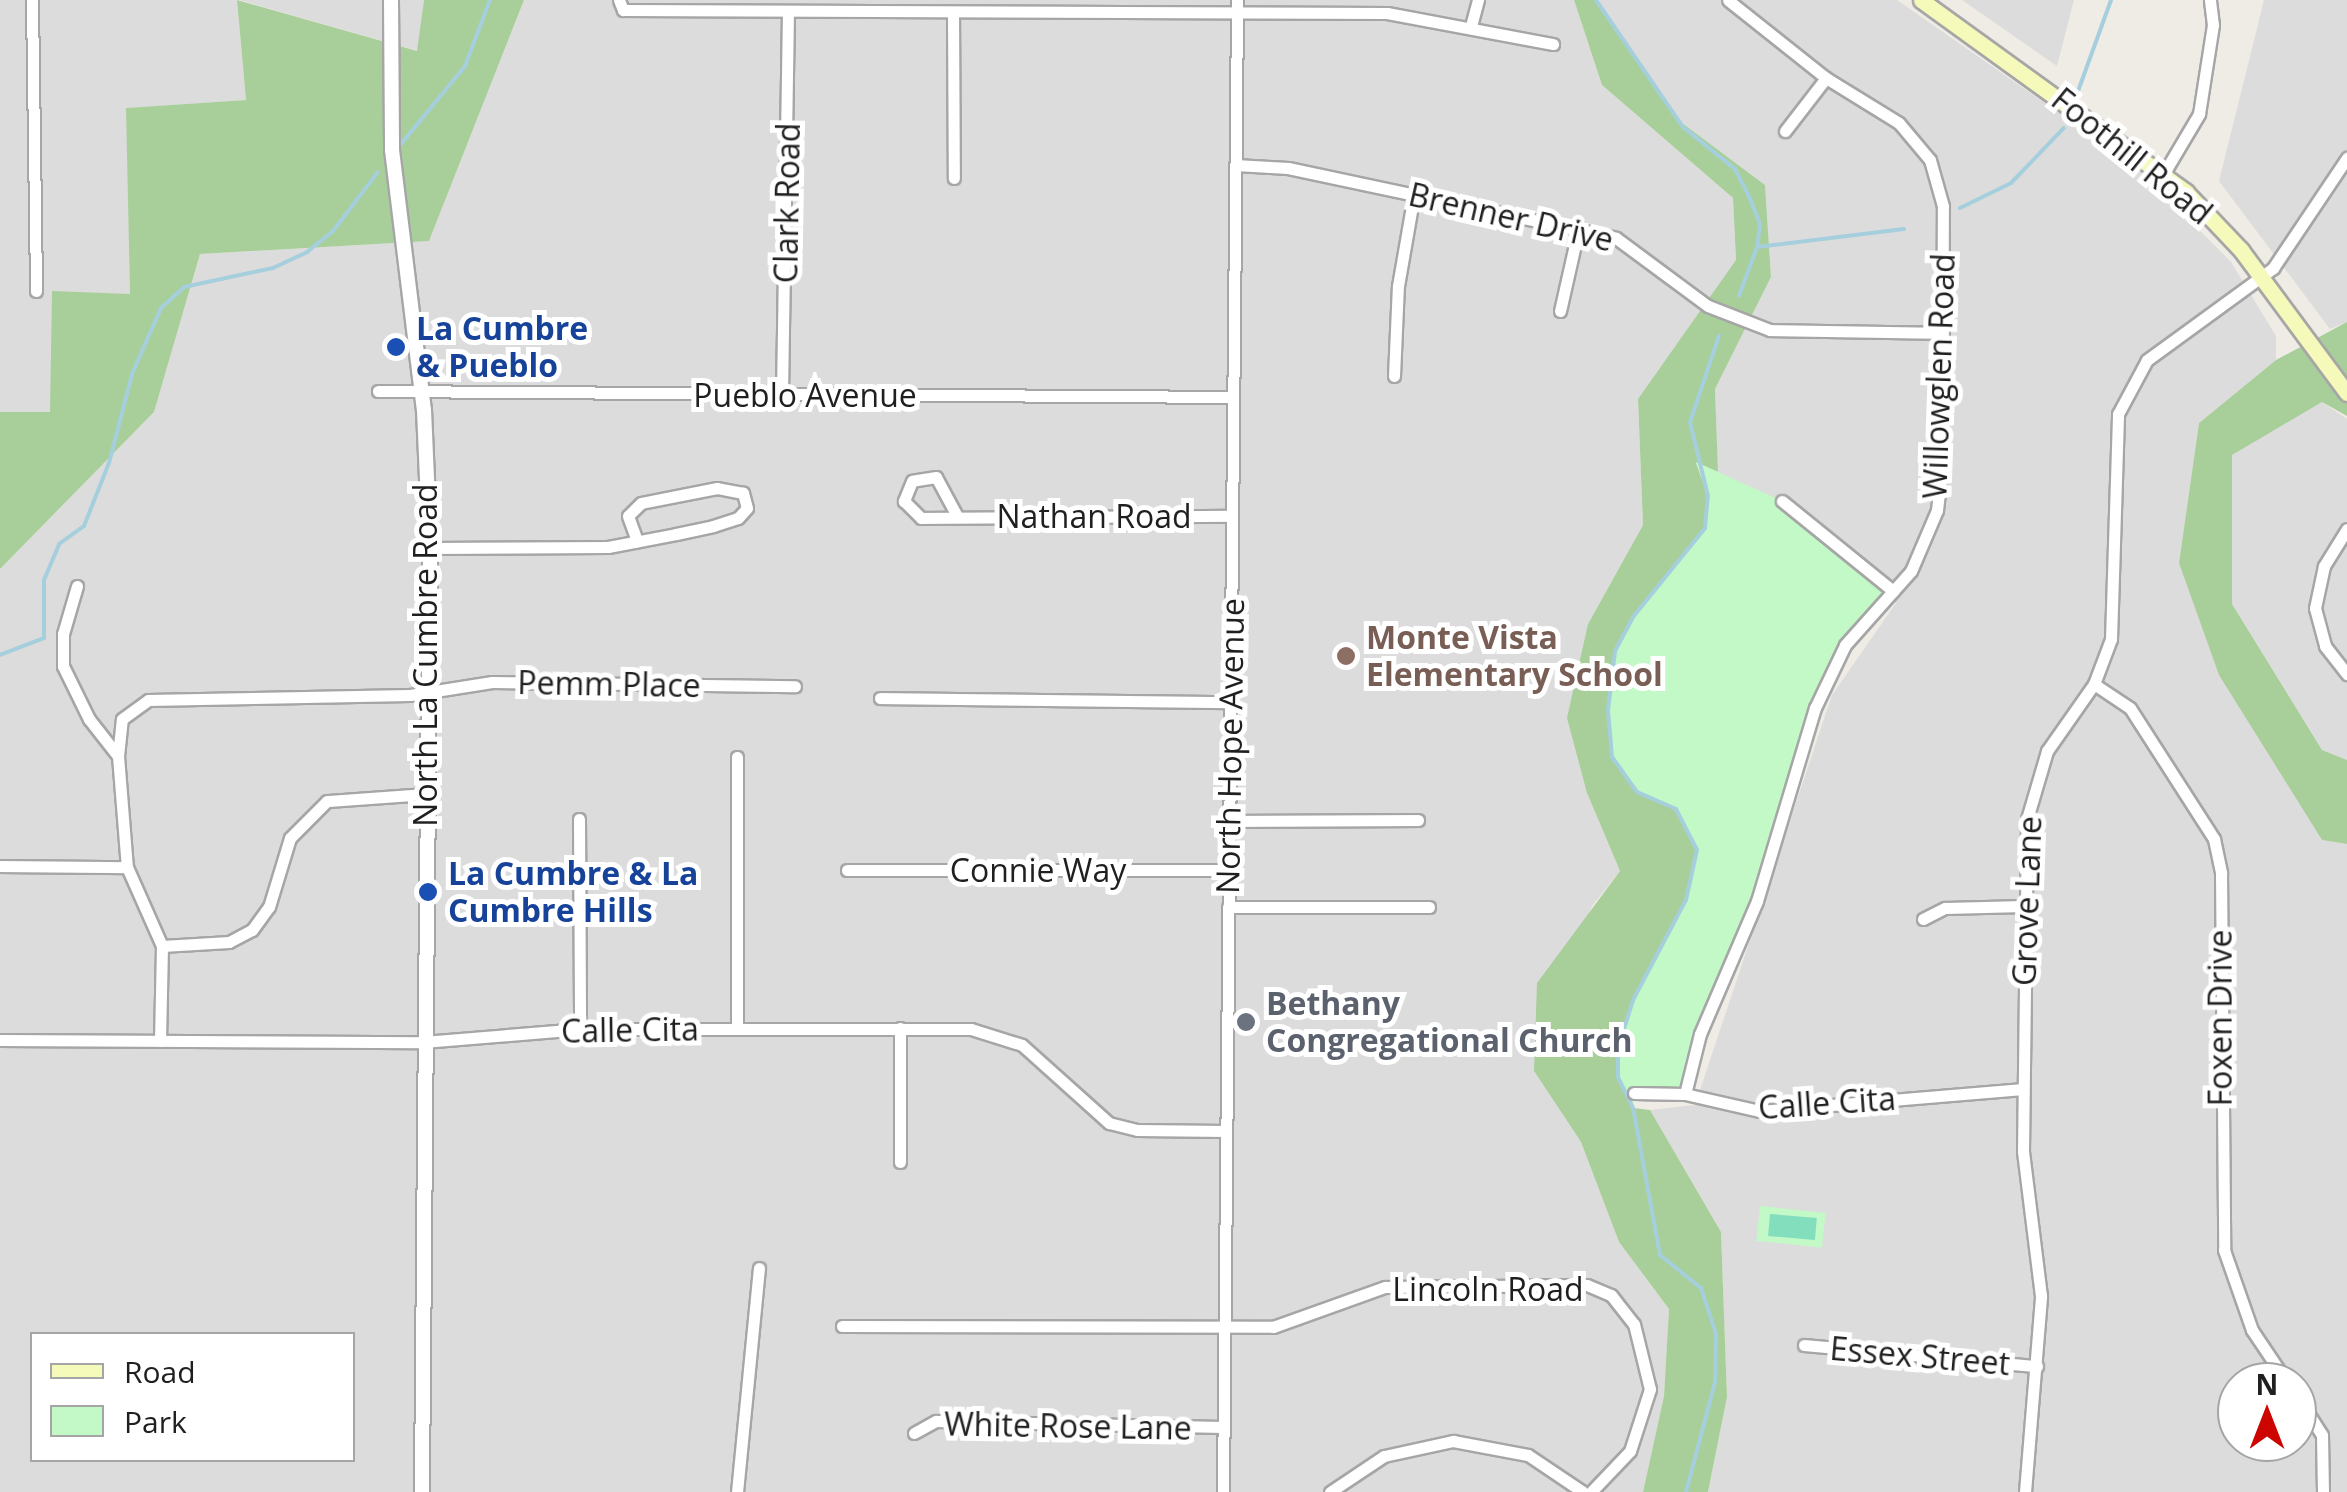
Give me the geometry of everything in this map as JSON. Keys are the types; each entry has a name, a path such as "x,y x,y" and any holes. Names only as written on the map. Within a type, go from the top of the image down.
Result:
{"main road":[{"name":"Foothill Road","path":"1920,0 2164,173 2262,276 2347,393"}],"street":[{"path":"32,0 36,291"},
{"name":"North La Cumbre Road","path":"391,0 392,150 422,391 430,548 424,794 422,1492"},
{"path":"1472,26 1478,0"},
{"name":"Willowglen Road","path":"1685,1094 1705,1019 1757,900 1814,708 1845,645 1911,571 1938,510 1943,206 1930,160 1899,123 1826,78 1728,0"},
{"path":"2164,173 2199,114 2213,26 2210,0"},
{"path":"621,5 788,13 1236,6 1387,13 1553,44"},
{"name":"North Hope Avenue","path":"1223,1492 1236,6"},
{"path":"953,12 954,178"},
{"name":"Clark Road","path":"782,393 788,13"},
{"path":"1784,130 1826,78"},
{"name":"Grove Lane","path":"2024,1492 2037,1366 2041,1269 2025,1174 2027,819 2039,770 2094,684 2111,639 2114,431 2127,389 2160,348 2262,276 2347,158"},
{"name":"Brenner Drive","path":"1235,164 1288,168 1579,227 1634,247 1708,306 1745,323 1788,332 1943,333"},
{"path":"1394,376 1398,286 1414,194"},
{"path":"1560,311 1579,227"},
{"name":"Pueblo Avenue","path":"378,391 1233,397"},
{"name":"Nathan Road","path":"957,516 936,478 912,481 904,501 922,518 1232,516"},
{"path":"430,548 582,549 638,541 738,518 747,508 742,493 717,488 641,503 628,516 638,541"},
{"path":"1782,501 1893,591"},
{"path":"2347,529 2324,566 2315,608 2325,646 2347,674"},
{"path":"77,586 64,634 63,666 89,720 118,756 127,867 162,946 160,1041"},
{"name":"Pemm Place","path":"118,756 122,720 148,700 425,694 492,682 795,686"},
{"name":"Foxen Drive","path":"2094,684 2130,708 2214,839 2220,873 2224,1250 2240,1305 2275,1362"},
{"path":"880,698 1228,702"},
{"path":"736,756 737,1028"},
{"path":"162,946 229,942 252,930 269,907 290,838 327,801 424,794"},
{"path":"579,819 580,1028"},
{"path":"1229,821 1418,820"},
{"path":"0,866 127,867"},
{"name":"Connie Way","path":"847,870 1228,870"},
{"path":"1924,919 1946,908 2024,906"},
{"path":"1228,907 1429,907"},
{"name":"Calle Cita","path":"0,1040 424,1042 580,1028 900,1028 1001,1035 1034,1054 1091,1113 1122,1128 1226,1131"},
{"path":"900,1028 900,1162"},
{"name":"Calle Cita","path":"1634,1093 1685,1094 1760,1111 2023,1089"},
{"path":"737,1492 759,1268"},
{"name":"Lincoln Road","path":"842,1326 1224,1328 1290,1323 1368,1291 1416,1282 1600,1289 1634,1324 1650,1389 1630,1450 1591,1492"},
{"name":"Essex Street","path":"1804,1345 2037,1366"},
{"name":"White Rose Lane","path":"914,1432 936,1421 1223,1427"},
{"path":"2317,1431 2324,1443 2323,1492"},
{"path":"1330,1492 1384,1456 1453,1441 1528,1455 1583,1492"}],"shaded area":[{"path":"0,0 237,0 246,100 127,108 130,295 50,412 0,412"},
{"path":"239,0 424,0 418,51"},
{"path":"524,0 1574,0 1602,85 1733,198 1736,261 1638,399 1643,525 1588,624 1587,793 1620,871 1592,906 1534,1071 1581,1142 1619,1242 1669,1309 1664,1396 1643,1492 0,1492 0,569 154,412 200,254 429,241"},
{"path":"1595,0 1897,0 2138,168 2231,262 2276,336 2276,360 2199,423 2179,563 2322,840 2347,844 2347,1492 1708,1492 1727,1397 1721,1232 1650,1110 1695,1105 1832,695 1896,603 1720,534 1715,389 1771,277 1765,185 1682,123"},
{"path":"1962,0 2074,0 2057,66"},
{"path":"2264,0 2347,0 2347,322 2330,329 2219,181"},
{"path":"2322,402 2347,419 2347,760 2322,750 2232,604 2232,454"}],"green space":[{"path":"237,0 417,51 424,0 524,0 429,241 200,254 154,412 0,569 0,412 50,412 52,291 130,294 126,108 246,100"},
{"path":"1574,0 1595,0 1682,123 1765,185 1771,277 1715,389 1718,472 1696,463 1708,496 1705,528 1633,617 1615,651 1637,792 1676,809 1697,850 1686,900 1633,1000 1618,1077 1633,1108 1650,1110 1721,1232 1727,1397 1708,1492 1643,1492 1664,1396 1669,1309 1619,1242 1581,1142 1534,1071 1537,983 1620,871 1587,793 1567,718 1588,624 1643,525 1638,399 1736,260 1733,198 1602,85"},
{"path":"2347,322 2347,416 2322,402 2232,455 2232,604 2322,750 2347,760 2347,844 2322,840 2219,675 2179,563 2199,423 2276,360"},
{"path":"1696,462 1782,501 1893,591 1830,673 1757,901 1711,1005 1685,1094 1634,1093 1633,1108 1618,1077 1618,1048 1633,1000 1686,900 1697,850 1676,809 1637,792 1612,757 1608,710 1615,651 1633,617 1705,528 1708,496"},
{"path":"1760,1206 1826,1213 1822,1248 1756,1241"},
{"path":"1770,1214 1817,1218 1815,1240 1768,1236"}],"waterway":[{"path":"401,144 465,66 490,0"},
{"path":"1596,0 1683,127 1735,169 1750,199 1760,224 1757,247 1739,296"},
{"path":"2077,94 2111,0"},
{"path":"1960,208 2011,183 2064,128"},
{"path":"0,655 44,638 44,580 59,544 84,526 109,463 132,374 161,308 184,287 273,268 307,252 333,231 378,172"},
{"path":"1757,247 1904,229"},
{"path":"1686,1492 1715,1382 1716,1334 1701,1288 1660,1255 1633,1108 1618,1077 1618,1048 1633,1000 1686,900 1697,850 1676,809 1637,792 1612,757 1608,710 1615,651 1633,617 1705,528 1708,496 1690,422 1719,336"}],"place":[{"name":"La Cumbre & Pueblo","path":"396,347"},
{"name":"Monte Vista Elementary School","path":"1346,656"},
{"name":"La Cumbre & La Cumbre Hills","path":"428,892"},
{"name":"Bethany Congregational Church","path":"1246,1022"}]}
